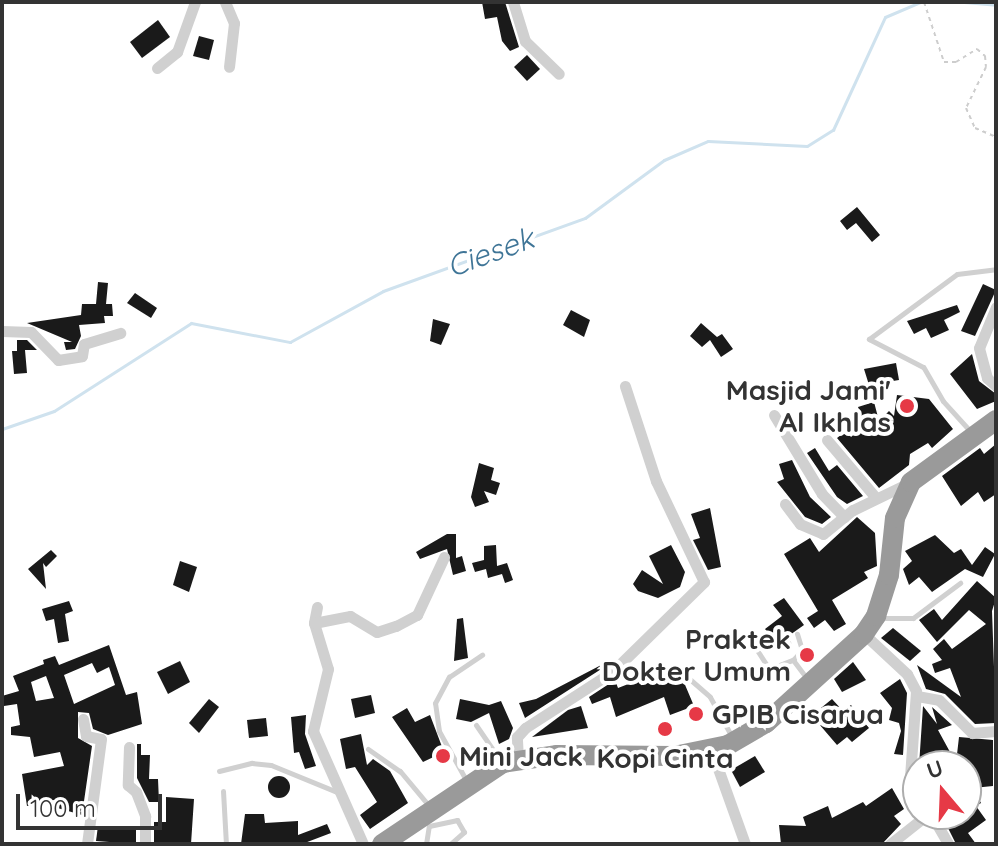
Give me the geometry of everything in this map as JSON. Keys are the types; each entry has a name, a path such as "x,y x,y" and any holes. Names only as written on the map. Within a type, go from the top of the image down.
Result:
{"highway":[{"path":"382,844 428,816 468,782 510,761 674,756 734,742 766,723 811,684 870,625 889,575 895,518 911,482 996,420"}],"street":[{"path":"157,68 177,52 195,2"},
{"path":"225,2 234,23 229,67"},
{"path":"513,2 525,41 559,74"},
{"path":"996,307 979,348 987,378 996,386"},
{"path":"2,331 35,333 58,360 82,356 84,344 120,333"},
{"path":"510,761 517,737 525,728 612,672 704,582 656,481 625,386"},
{"path":"774,415 822,494 844,517"},
{"path":"827,440 876,498"},
{"path":"785,504 816,535 825,534 844,517 911,482"},
{"path":"314,623 350,616 380,632 405,622 417,615 444,557"},
{"path":"317,607 314,623 328,669 313,731 363,844"},
{"path":"870,625 907,674 917,696 912,750"},
{"path":"917,696 939,700 972,733 996,731"},
{"path":"83,719 86,736 101,739 87,844"},
{"path":"129,747 128,785 136,792 145,816 145,844"},
{"path":"711,749 745,844"},
{"path":"890,844 908,830"}],"lane":[{"path":"974,435 949,410 921,365 888,353 869,339 957,274 996,269"},
{"path":"870,625 913,618 960,583"},
{"path":"753,644 769,669 793,660 802,650 797,634"},
{"path":"468,782 439,731 435,703 449,677 482,655"},
{"path":"793,660 811,684"},
{"path":"685,675 710,697 734,742"},
{"path":"476,725 510,761"},
{"path":"368,749 400,771 428,816 426,844"},
{"path":"219,771 252,763 271,765 338,792"},
{"path":"223,791 226,844"},
{"path":"428,816 457,820 464,832 450,844"}],"path":[{"path":"924,2 944,62 956,62 977,49 985,56 986,67 966,108 975,128 996,137"}],"building":[{"path":"482,2 505,2 519,47 510,51 502,41 497,17 485,19"},
{"path":"158,20 170,37 142,58 130,42"},
{"path":"199,36 214,40 209,60 193,56"},
{"path":"527,55 540,69 527,81 514,67"},
{"path":"857,207 880,235 872,242 856,223 847,230 840,221"},
{"path":"98,282 108,283 106,304 112,304 113,316 104,316 105,323 79,325 81,336 75,349 66,350 64,342 72,342 27,323 81,315 82,304 96,304"},
{"path":"983,284 996,290 975,336 961,331"},
{"path":"135,293 157,308 151,318 127,303"},
{"path":"957,305 960,312 944,320 949,330 931,338 926,328 914,334 907,321"},
{"path":"571,310 590,320 584,337 563,325"},
{"path":"433,319 450,324 441,345 430,341"},
{"path":"701,323 717,337 722,334 733,349 721,357 710,340 702,347 690,336"},
{"path":"17,340 27,340 37,350 25,350 27,373 14,374 12,351 17,351"},
{"path":"972,354 979,381 996,394 996,401 977,409 950,374"},
{"path":"896,363 899,380 869,385 864,369"},
{"path":"897,395 929,399 953,429 932,448 928,443 910,454 909,465 879,488 837,438 846,431 851,437 864,426 858,407 874,402 879,421 889,411 894,416"},
{"path":"996,444 996,494 984,502 978,492 961,506 942,476 980,448 984,454"},
{"path":"815,448 829,471 837,465 863,496 847,504 837,497 807,453"},
{"path":"792,460 810,497 831,517 822,524 805,517 777,482 784,479 779,464"},
{"path":"479,463 494,468 491,480 500,483 496,495 484,491 489,502 475,507 471,497"},
{"path":"710,508 721,567 708,570 693,540 700,538 691,514"},
{"path":"857,517 875,533 877,566 864,572 868,578 832,600 846,624 834,631 825,620 814,628 807,618 818,611 784,554 810,538 819,552"},
{"path":"447,534 456,534 456,558 462,556 466,571 453,575 447,549 420,559 416,552"},
{"path":"935,535 954,553 961,549 972,565 985,547 995,554 983,577 965,569 932,592 919,577 909,585 903,569 912,561 905,551"},
{"path":"496,545 497,566 507,563 513,580 505,583 502,574 488,578 486,569 475,572 472,563 484,560 484,546"},
{"path":"671,545 685,572 680,587 658,598 638,591 633,584 642,570 663,584 649,556"},
{"path":"51,550 57,556 46,567 43,563 46,589 28,569"},
{"path":"180,561 197,567 189,592 173,585"},
{"path":"977,581 996,598 992,611 996,723 975,724 945,694 926,689 917,665 961,697 950,668 935,673 932,664 942,660 933,649 944,639 952,649 986,624 969,610 937,642 919,620 934,609 942,620"},
{"path":"784,598 804,625 787,637 792,644 782,651 765,629 782,616 773,605"},
{"path":"69,601 73,611 65,614 69,641 58,643 54,619 46,621 42,609"},
{"path":"463,618 468,658 454,661 457,619"},
{"path":"893,628 921,651 910,661 881,638"},
{"path":"109,645 126,695 137,692 142,724 108,735 93,729 89,713 78,712 78,738 92,746 82,815 54,807 54,800 27,806 22,774 64,766 60,752 34,757 30,737 11,735 11,727 20,725 17,704 4,706 2,696 19,691 13,676 44,664 43,660 55,656 59,665","holes":["92,663 97,673 109,667 115,685 74,704 64,675","46,676 54,698 36,701 31,682"]},
{"path":"180,661 190,682 168,694 157,672"},
{"path":"853,662 866,680 842,692 834,679"},
{"path":"605,663 606,666 525,718 519,703 536,699"},
{"path":"680,673 694,706 670,715 664,697 616,717 610,697 592,704 589,697 615,680 618,688 649,676 651,683"},
{"path":"900,679 907,693 902,755 894,754 901,731 899,723 889,720 892,708 880,693"},
{"path":"371,695 375,713 355,718 351,699"},
{"path":"209,699 219,707 199,733 189,723"},
{"path":"460,699 489,705 501,701 513,728 509,739 499,744 489,713 471,722 456,719"},
{"path":"832,699 843,711 851,705 869,728 852,742 847,737 837,745 819,724 828,716 821,708"},
{"path":"581,706 588,728 532,737 568,710"},
{"path":"923,706 937,724 932,707 952,725 938,730 949,750 920,750"},
{"path":"407,708 415,722 430,715 444,752 423,762 392,717"},
{"path":"306,715 305,734 316,766 305,769 299,752 294,753 291,717"},
{"path":"266,718 268,736 249,738 247,720"},
{"path":"361,734 367,765 373,759 390,771 408,803 370,829 360,815 377,802 355,767 346,769 340,739"},
{"path":"959,737 993,740 993,786 982,787 982,750 958,750"},
{"path":"137,744 141,744 141,755 150,755 149,779 158,779 159,802 149,802 137,778"},
{"path":"755,756 765,772 740,787 731,770"},
{"path":"279,776 287,779 290,787 287,795 279,798 271,795 268,787 271,779"},
{"path":"892,788 902,806 902,810 894,816 901,824 882,844 781,844 779,825 806,826 803,817 828,806 832,818 863,802 866,806"},
{"path":"166,797 194,799 191,844 154,844 154,822 166,822"},
{"path":"245,814 264,814 265,823 298,821 298,835 327,824 331,833 302,844 241,844"},
{"path":"98,826 136,827 136,844 96,841"},
{"path":"949,830 972,830 968,833 976,844 956,844"}],"waterway":[{"name":"Ciesek","path":"2,429 54,411 191,323 290,342 383,291 585,218 664,160 708,141 807,146 833,130 885,17 920,2"},
{"name":"Ciesek","path":"964,2 996,5"}],"place":[{"name":"Masjid Jami' Al Ikhlas","path":"907,406"},
{"name":"Praktek Dokter Umum","path":"807,655"},
{"name":"GPIB Cisarua","path":"696,714"},
{"name":"Kopi Cinta","path":"665,729"},
{"name":"Mini Jack","path":"443,756"}]}
